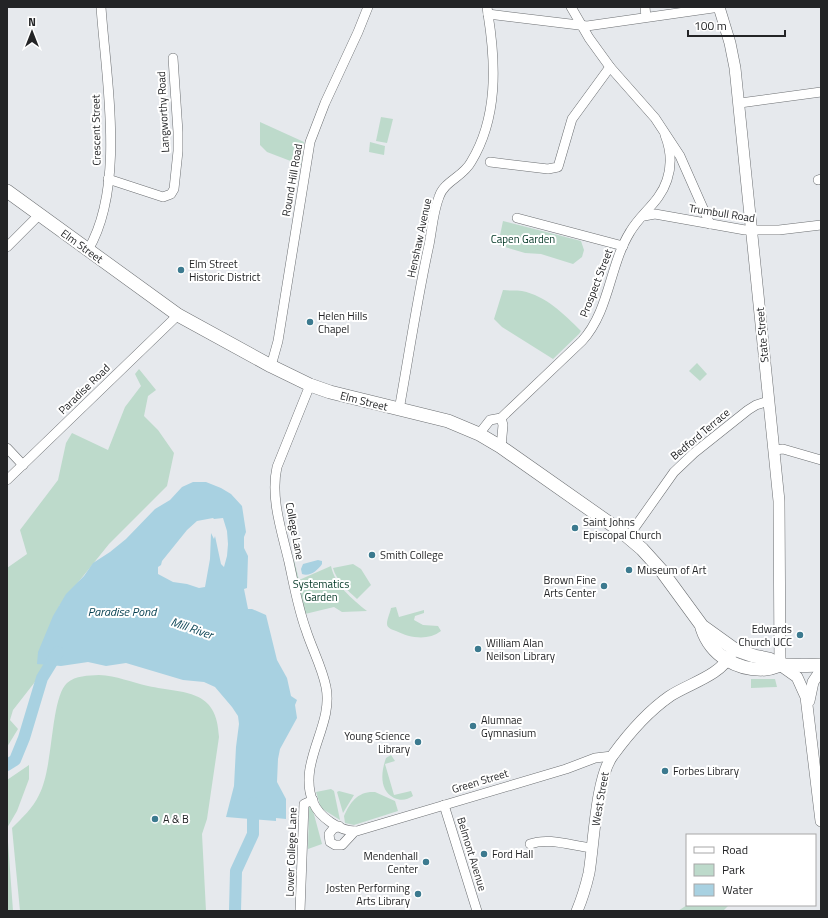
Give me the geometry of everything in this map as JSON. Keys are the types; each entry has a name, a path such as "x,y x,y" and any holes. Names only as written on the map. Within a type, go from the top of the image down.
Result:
{"highway":[{"name":"Elm Street","path":"7,191 178,315 201,329 271,366 310,385 399,410 448,421 479,434 501,447 628,537 654,562 702,626 705,637 713,648 731,655"},
{"path":"731,655 738,666 755,669 768,670 780,665 821,665"}],"main road":[{"name":"State Street","path":"719,7 733,56 740,103 751,230 775,450 780,520 780,665"},
{"name":"West Street","path":"577,911 589,874 604,775 612,756 636,725 648,714 670,696 721,668 731,655"},
{"path":"780,665 794,674 800,681 806,697 821,820"},
{"path":"808,710 813,682 821,670"}],"street":[{"name":"Crescent Street","path":"88,250 94,240 104,214 110,151 110,123 101,7"},
{"name":"Round Hill Road","path":"271,366 278,341 310,142 325,103 360,28 368,7"},
{"name":"Prospect Street","path":"571,7 581,25 610,67 655,118 680,156 710,224"},
{"path":"645,7 646,17"},
{"path":"487,11 581,25 604,24 719,7"},
{"name":"Henshaw Avenue","path":"399,410 423,271 439,197 448,184 464,173 478,150 486,130 494,71 487,11"},
{"name":"Langworthy Road","path":"108,179 163,197 171,194 174,189 178,151 173,58"},
{"path":"490,162 548,169 558,167 572,119 610,67"},
{"path":"740,103 821,92"},
{"name":"Prospect Street","path":"479,434 490,420 501,418 588,332 603,306 623,246 636,222 644,216 660,197 669,175 670,152 665,135"},
{"path":"7,247 40,214"},
{"name":"Trumbull Road","path":"644,216 655,214 751,230 779,230 821,225"},
{"path":"517,218 623,246"},
{"name":"Paradise Road","path":"7,480 178,315"},
{"name":"College Lane","path":"310,385 277,467 274,481 278,512 299,607 327,693 326,712 310,769 309,782 313,800"},
{"name":"Bedford Terrace","path":"628,537 668,480 683,463 748,410 756,405 769,401"},
{"path":"501,418 503,425 501,447"},
{"path":"7,448 23,465"},
{"path":"775,450 783,449 821,460"},
{"name":"Green Street","path":"339,826 333,829 330,834 330,842 335,845 344,844 355,831 566,769 595,758 612,756"},
{"path":"313,800 320,813 339,826 349,831 355,831"},
{"name":"Lower College Lane","path":"300,911 304,804 313,800"},
{"name":"Belmont Avenue","path":"444,805 477,911"},
{"path":"530,844 537,841 592,848"}],"green space":[{"path":"381,117 393,119 387,143 376,141"},
{"path":"260,122 304,142 301,165 267,152 260,145"},
{"path":"370,142 385,146 384,155 369,152"},
{"name":"Capen Garden","path":"503,221 581,241 584,250 582,257 573,264 541,254 525,253 498,245"},
{"path":"503,290 531,293 547,301 581,331 553,359 502,327 494,319"},
{"path":"697,363 707,374 700,381 689,371"},
{"path":"139,369 156,390 148,396 144,416 158,430 174,453 167,486 109,544 59,606 74,632 13,710 10,720 18,729 7,747 7,568 27,554 20,530 58,480 66,443 72,433 108,450 125,407 141,386 135,374"},
{"name":"Systematics Garden","path":"294,560 299,580 331,566 340,585 367,611 342,612 334,607 305,614 292,561"},
{"path":"353,564 361,569 371,585 357,599 346,589 333,568"},
{"path":"396,607 399,617 424,610 424,613 415,616 414,620 423,625 438,626 441,631 430,636 413,637 390,629 387,625 388,618 391,608"},
{"path":"99,675 124,679 148,686 197,696 205,701 212,709 217,721 219,737 207,819 202,834 206,911 20,911 12,828 34,804 44,783 55,718 62,691 71,680 82,676"},
{"path":"751,679 775,679 777,687 751,688"},
{"path":"391,755 395,761 385,764 394,795 411,791 413,796 404,800 394,798 389,795 382,780 384,763 386,758"},
{"path":"29,765 29,779 17,811 7,828 7,780"},
{"path":"331,789 334,791 340,820 321,808 316,792"},
{"path":"339,791 354,795 343,813 337,792"},
{"path":"375,792 395,801 398,811 354,825 345,823 344,816 355,798 364,793"},
{"path":"309,806 312,807 322,844 308,849"},
{"path":"7,828 13,911 7,911"},
{"path":"686,906 728,906 723,911 678,911"}],"water":[{"name":"Paradise Pond","path":"193,482 206,482 231,494 242,506 246,532 244,537 244,548 248,556 247,588 244,589 248,609 252,609 266,615 277,660 287,678 291,696 297,700 295,705 297,718 280,749 278,759 277,782 286,799 286,819 276,818 276,821 226,817 234,786 239,724 238,716 215,687 204,682 183,680 126,663 106,666 88,662 61,666 37,664 38,652 53,616 66,594 84,576 93,563 126,539 155,509 170,500 182,487","holes":["223,518 227,531 227,556 224,567 221,564 215,536 214,539 211,533 210,559 205,587 199,588 173,582 158,574 158,567 187,530 197,521"]},
{"path":"318,560 322,561 322,564 316,571 308,575 302,574 301,569 303,564"}],"waterway":[{"name":"Mill River","path":"7,765 15,760 24,738 42,678 58,652"},
{"name":"Mill River","path":"235,911 236,871 253,834 253,803"}],"place":[{"name":"Elm Street Historic District","path":"181,270"},
{"name":"Helen Hills Chapel","path":"310,322"},
{"name":"Saint Johns Episcopal Church","path":"575,528"},
{"name":"Smith College","path":"372,555"},
{"name":"Museum of Art","path":"629,570"},
{"name":"Brown Fine Arts Center","path":"604,586"},
{"name":"Edwards Church UCC","path":"800,635"},
{"name":"William Alan Neilson Library","path":"478,649"},
{"name":"Alumnae Gymnasium","path":"473,726"},
{"name":"Young Science Library","path":"418,742"},
{"name":"Forbes Library","path":"665,771"},
{"name":"A & B","path":"155,819"},
{"name":"Ford Hall","path":"484,854"},
{"name":"Mendenhall Center","path":"426,862"},
{"name":"Josten Performing Arts Library","path":"418,894"}]}
